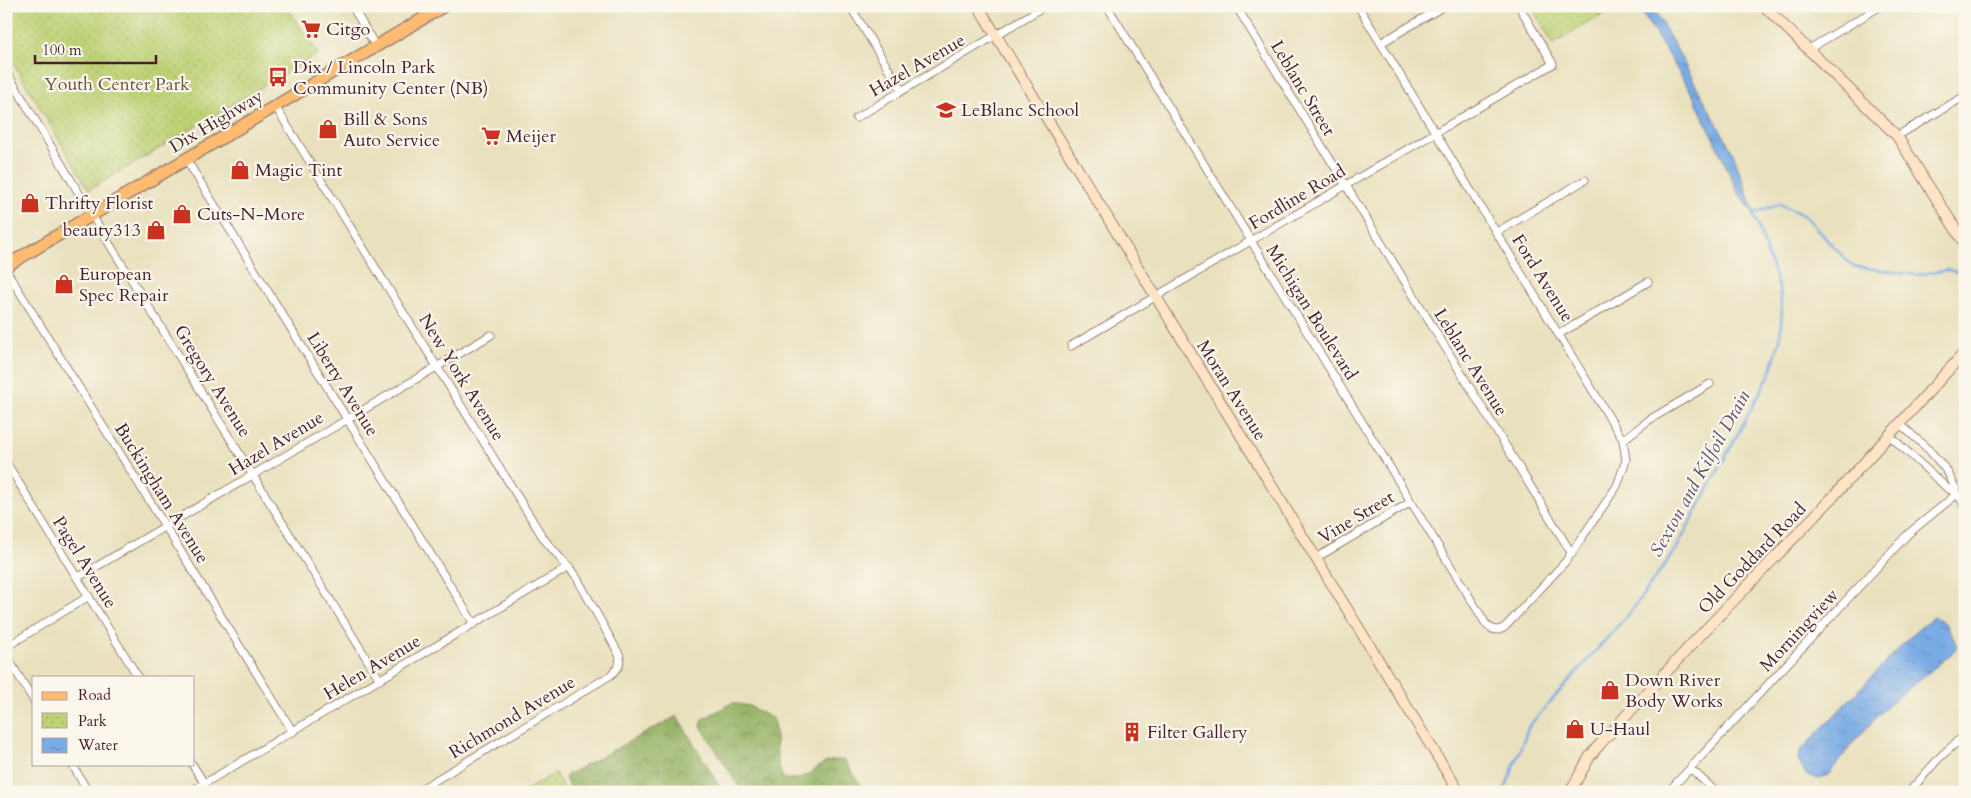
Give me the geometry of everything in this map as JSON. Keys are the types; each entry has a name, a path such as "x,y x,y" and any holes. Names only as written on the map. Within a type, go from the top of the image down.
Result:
{"main road":[{"name":"Dix Highway","path":"6,266 444,6"},
{"name":"Moran Avenue","path":"978,6 1459,792"},
{"path":"1764,6 1897,136 1963,239"},
{"name":"Old Goddard Road","path":"1570,792 1590,756 1601,743 1691,645 1823,508 1965,352"}],"street":[{"path":"352,6 376,47"},
{"path":"850,6 902,91"},
{"name":"Hazel Avenue","path":"856,118 1045,6"},
{"name":"Michigan Boulevard","path":"1107,6 1486,624 1495,630 1506,626 1572,554"},
{"name":"Leblanc Street","path":"1236,6 1345,186"},
{"name":"Ford Avenue","path":"1358,6 1623,440"},
{"path":"1381,43 1444,6"},
{"name":"Fordline Road","path":"1071,346 1553,64 1519,6"},
{"path":"1809,49 1881,6"},
{"name":"Gregory Avenue","path":"6,72 92,215 380,680"},
{"path":"1897,136 1965,96"},
{"name":"New York Avenue","path":"275,106 544,539 569,567 617,647 620,663"},
{"name":"Liberty Avenue","path":"186,159 474,624"},
{"path":"1497,232 1585,180"},
{"name":"Leblanc Avenue","path":"1345,186 1572,554"},
{"name":"Buckingham Avenue","path":"6,270 293,732"},
{"path":"1559,334 1648,282"},
{"name":"Hazel Avenue","path":"77,578 490,335"},
{"path":"1572,554 1621,479 1626,460 1623,440 1649,420 1710,384"},
{"path":"1899,423 1929,450 1947,471 1956,494 1965,508"},
{"path":"1890,434 1947,488 1956,494"},
{"path":"1920,462 1929,450"},
{"name":"Pagel Avenue","path":"6,462 137,676"},
{"name":"Morningview","path":"1668,792 1908,534 1956,494"},
{"name":"Vine Street","path":"1316,558 1411,502"},
{"name":"Helen Avenue","path":"190,792 569,567"},
{"path":"6,647 89,596"},
{"path":"6,655 32,698"},
{"name":"Richmond Avenue","path":"416,792 610,675 616,671 620,663"},
{"path":"1909,792 1926,771 1965,735"},
{"path":"1957,741 1965,750"},
{"path":"73,766 88,792"},
{"path":"193,766 204,783"},
{"path":"1691,769 1716,792"}],"green space":[{"name":"Youth Center Park","path":"6,6 287,6 318,54 89,190 6,51"},
{"path":"1531,6 1617,6 1553,44"},
{"path":"732,703 749,706 773,719 778,765 784,779 801,778 827,762 845,761 865,792 742,792 701,726 703,719"},
{"path":"677,716 723,792 572,792 565,779 567,775"},
{"path":"555,773 566,792 523,792"}],"water":[{"path":"1638,6 1653,6 1733,153 1754,213 1739,194 1694,97"},
{"path":"1933,617 1945,623 1958,646 1949,656 1889,704 1853,743 1828,775 1819,779 1806,775 1798,760 1800,751 1914,633"}],"waterway":[{"path":"1754,213 1780,204 1805,216 1852,266 1916,275 1948,270 1960,272"},
{"name":"Sexton and Kilfoil Drain","path":"1504,792 1529,726 1632,610 1676,549 1769,376 1780,340 1782,310 1779,288 1753,212"}],"place":[{"name":"Citgo","path":"311,29"},
{"name":"Dix / Lincoln Park Community Center (NB)","path":"278,77"},
{"name":"LeBlanc School","path":"946,110"},
{"name":"Bill & Sons Auto Service","path":"328,129"},
{"name":"Meijer","path":"491,136"},
{"name":"Magic Tint","path":"240,170"},
{"name":"Thrifty Florist","path":"30,203"},
{"name":"Cuts-N-More","path":"182,214"},
{"name":"beauty313","path":"156,230"},
{"name":"European Spec Repair","path":"64,284"},
{"name":"Down River Body Works","path":"1610,690"},
{"name":"U-Haul","path":"1575,729"},
{"name":"Filter Gallery","path":"1132,732"}]}
